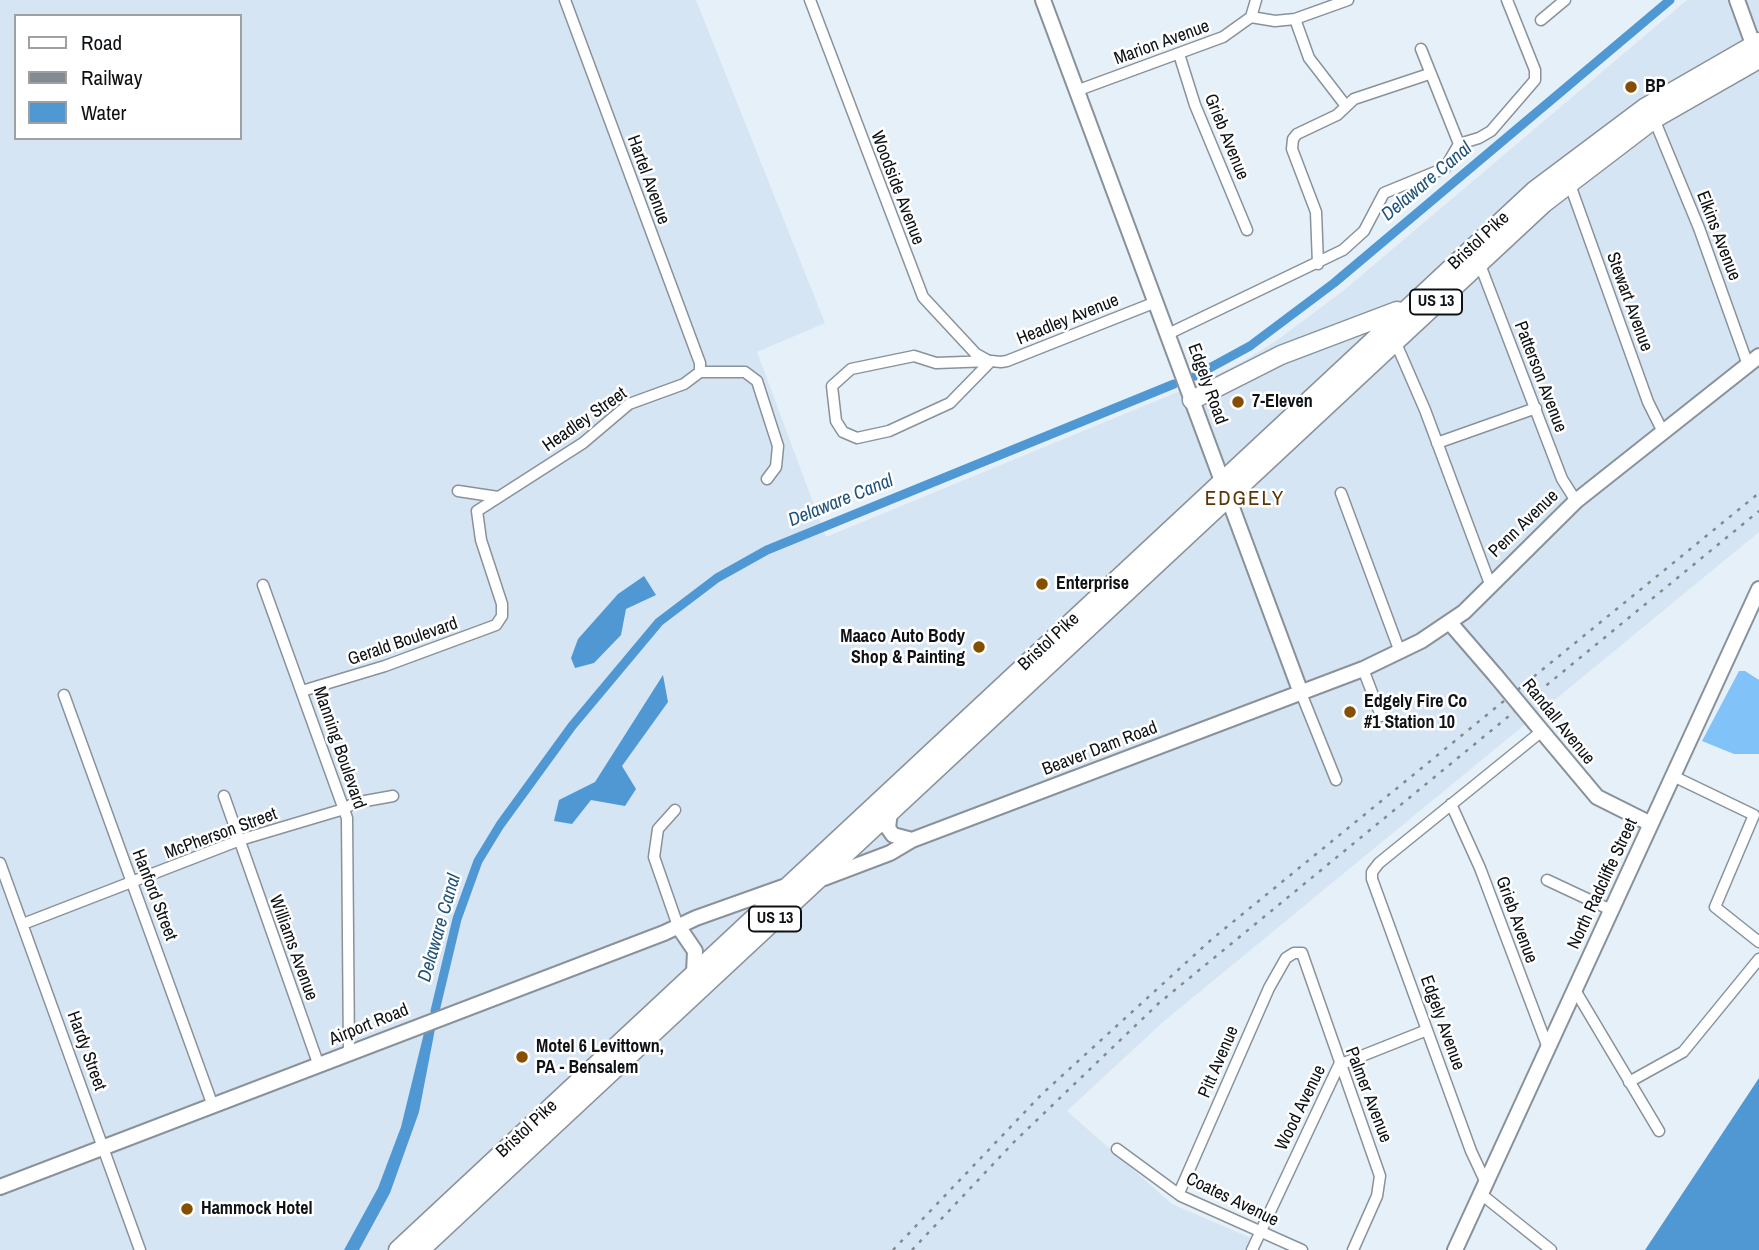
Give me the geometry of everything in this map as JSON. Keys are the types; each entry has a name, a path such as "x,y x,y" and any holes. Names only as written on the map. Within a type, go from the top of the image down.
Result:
{"highway":[{"name":"Bristol Pike","path":"398,1250 791,883 1224,489 1395,341 1569,182 1654,119 1758,51"},
{"name":"Bristol Pike","path":"420,1250 890,812 1412,304 1534,191 1585,150 1665,94 1758,51"},
{"path":"1192,400 1282,355 1412,304"}],"street":[{"name":"Hartel Avenue","path":"565,0 700,363 700,372"},
{"name":"Woodside Avenue","path":"810,0 923,297 976,354 991,361"},
{"name":"Edgely Road","path":"1043,0 1224,489 1336,780"},
{"path":"1256,0 1251,17 1275,21 1295,19 1348,0"},
{"path":"1168,334 1343,250 1364,231 1384,193 1445,168 1460,144 1491,131 1535,80 1535,70 1507,0"},
{"path":"1541,20 1565,0"},
{"path":"1737,0 1758,51"},
{"name":"Marion Avenue","path":"1076,91 1223,37 1251,17"},
{"path":"1295,19 1310,58 1346,106"},
{"path":"1421,49 1429,75 1460,144"},
{"name":"Grieb Avenue","path":"1179,54 1195,105 1247,230"},
{"path":"1318,264 1316,212 1292,144 1297,134 1328,120 1361,96 1429,75"},
{"name":"Elkins Avenue","path":"1654,119 1754,361"},
{"name":"Stewart Avenue","path":"1569,182 1648,402 1663,432"},
{"name":"Patterson Avenue","path":"1479,262 1562,479 1576,501"},
{"name":"Headley Avenue","path":"991,361 950,403 889,431 857,438 844,432 836,421 832,386 851,369 914,356 936,363 1007,360 1156,302"},
{"path":"1395,341 1490,584"},
{"name":"Penn Avenue","path":"1301,693 1400,652 1451,624 1576,501 1754,361"},
{"name":"Headley Street","path":"502,610 476,514 480,508 583,443 618,411 694,380 700,372"},
{"path":"700,372 748,373 757,381 778,446 776,467 767,479"},
{"path":"1437,443 1536,408"},
{"path":"458,491 498,497"},
{"path":"1341,493 1400,652"},
{"name":"Manning Boulevard","path":"263,585 344,810 348,830 349,1054"},
{"name":"North Radcliffe Street","path":"1455,1250 1759,589"},
{"name":"Gerald Boulevard","path":"302,691 481,632 501,620 502,610"},
{"name":"Randall Avenue","path":"1451,624 1597,797 1651,824"},
{"path":"1363,669 1381,716"},
{"name":"Beaver Dam Road","path":"811,886 890,853 912,840 1301,693"},
{"name":"Hanford Street","path":"64,695 213,1106"},
{"path":"1451,804 1538,727"},
{"path":"1673,776 1754,815 1715,906 1759,942"},
{"name":"Williams Avenue","path":"224,796 319,1066"},
{"name":"McPherson Street","path":"23,924 240,840 344,810 354,803 393,796"},
{"name":"Grieb Avenue","path":"1451,804 1480,868 1548,1048"},
{"name":"Edgely Avenue","path":"1451,804 1372,872 1372,879 1483,1188"},
{"path":"675,810 658,829 654,856 678,926 695,951 694,973"},
{"path":"890,812 888,828 893,835 912,840"},
{"name":"Hardy Street","path":"0,863 140,1250"},
{"path":"1547,880 1611,910"},
{"name":"Airport Road","path":"0,1187 791,883"},
{"name":"Palmer Avenue","path":"1298,953 1305,956 1339,1065 1380,1175 1377,1196 1353,1250"},
{"name":"Pitt Avenue","path":"1179,1193 1269,988 1286,958 1298,953"},
{"path":"1629,1082 1683,1052 1759,959"},
{"path":"1574,990 1659,1131"},
{"name":"Wood Avenue","path":"1252,1250 1339,1065 1427,1030"},
{"name":"Coates Avenue","path":"1116,1149 1179,1193 1302,1250"},
{"path":"1483,1188 1551,1250"}],"shaded area":[{"path":"0,0 696,0 825,323 757,352 826,537 1202,382 1244,361 1276,341 1343,291 1687,0 1759,0 1759,532 1163,1022 1067,1111 1172,1204 1251,1238 1245,1250 0,1250"},
{"path":"1739,671 1745,671 1759,680 1759,754 1734,754 1702,741"}],"water":[{"path":"644,576 656,595 626,609 621,635 594,663 575,668 571,658 578,639 618,594"},
{"path":"663,675 668,702 622,766 636,789 625,806 591,800 572,824 554,821 559,800 595,782"},
{"path":"435,1029 419,1112 390,1193 359,1250 344,1250 378,1188 401,1127 424,1033"},
{"path":"1759,1078 1759,1250 1645,1250"}],"waterway":[{"name":"Delaware Canal","path":"1195,376 1250,346 1334,283 1670,0"},
{"name":"Delaware Canal","path":"435,1011 457,919 478,861 500,825 572,726 659,622 717,578 767,550 1174,384"}],"railway":[{"path":"893,1250 1042,1094 1212,939 1759,493"},
{"path":"912,1250 1015,1141 1159,1003 1759,511"}],"place":[{"name":"BP","path":"1631,87"},
{"name":"7-Eleven","path":"1238,402"},
{"name":"Enterprise","path":"1042,584"},
{"name":"Maaco Auto Body Shop & Painting","path":"979,647"},
{"name":"Edgely Fire Co #1 Station 10","path":"1350,712"},
{"name":"Motel 6 Levittown, PA - Bensalem","path":"522,1057"},
{"name":"Hammock Hotel","path":"187,1209"}],"district":[{"name":"EDGELY","path":"1245,499"}]}
